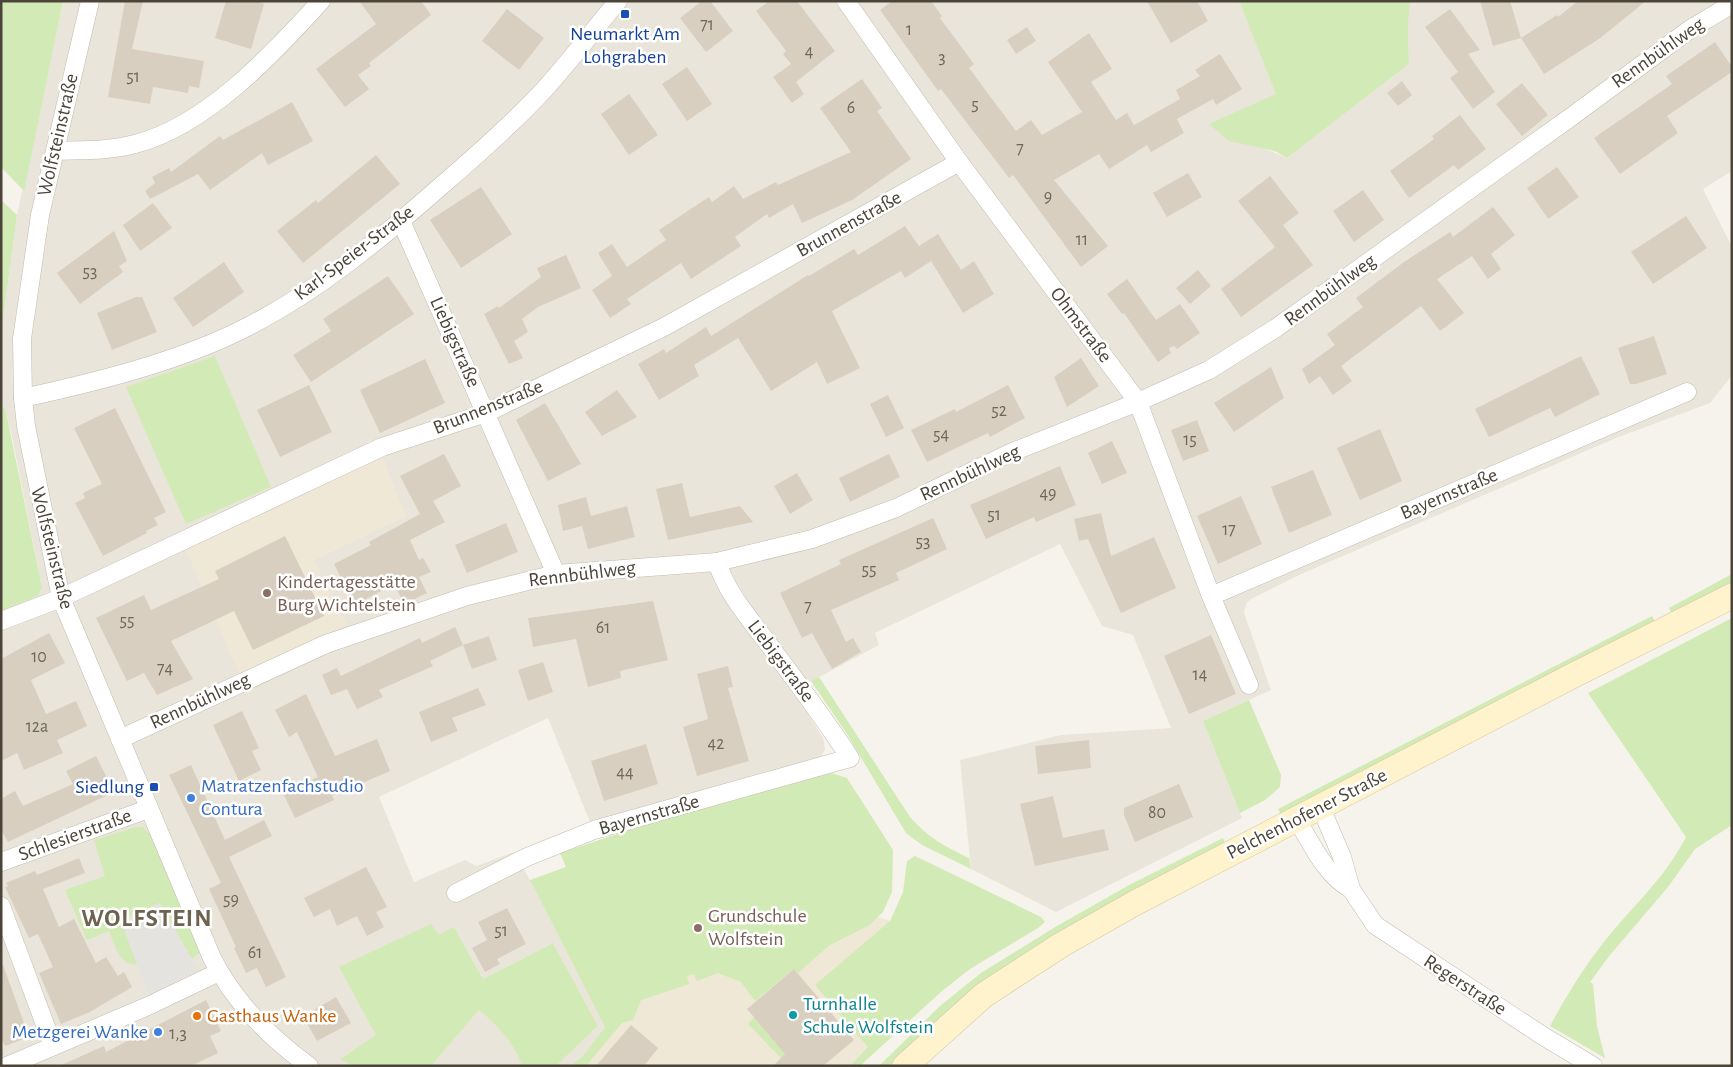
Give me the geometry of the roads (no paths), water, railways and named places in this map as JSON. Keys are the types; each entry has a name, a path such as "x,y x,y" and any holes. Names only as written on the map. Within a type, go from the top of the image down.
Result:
{"main road":[{"name":"Pelchenhofener Straße","path":"905,1066 958,1016 1028,964 1135,903 1574,675 1732,596"}],"street":[{"name":"Wolfsteinstraße","path":"90,1 40,215 22,340 23,398 33,468 61,598 148,808 219,972 243,1005 269,1035 309,1066"},
{"path":"55,152 135,144 176,126 237,87 288,37 320,1"},
{"name":"Karl-Speier-Straße","path":"23,398 104,379 183,353 249,326 293,300 354,258 401,221 472,158 530,104 618,1"},
{"name":"Ohmstraße","path":"846,1 959,162 1138,402 1211,596 1250,685"},
{"name":"Rennbühlweg","path":"120,739 326,644 467,596 556,574 716,562 774,550 852,525 896,508 1010,453 1138,402 1209,370 1270,332 1571,117 1689,30 1732,4"},
{"name":"Brunnenstraße","path":"1,621 61,598 382,447 486,413 664,327 959,162"},
{"name":"Liebigstraße","path":"401,221 556,574"},
{"name":"Bayernstraße","path":"1211,596 1687,392"},
{"name":"Liebigstraße","path":"716,562 720,575 735,600 814,704 850,758"},
{"name":"Bayernstraße","path":"456,893 527,857 594,830 850,758"},
{"name":"Schlesierstraße","path":"1,862 148,808"},
{"name":"Regerstraße","path":"1321,808 1342,857 1351,889 1366,914 1383,932 1543,1036 1593,1066"},
{"name":"Regerstraße","path":"1297,820 1330,871 1342,884 1351,889"},
{"path":"1,906 53,1046"},
{"path":"7,1066 148,1006 219,972"}],"place":[{"name":"Neumarkt Am Lohgraben","path":"625,14"},
{"name":"Kindertagesstätte Burg Wichtelstein","path":"267,593"},
{"name":"Siedlung","path":"154,787"},
{"name":"Matratzenfachstudio Contura","path":"191,798"},
{"name":"Grundschule Wolfstein","path":"698,928"},
{"name":"Turnhalle Schule Wolfstein","path":"793,1015"},
{"name":"Gasthaus Wanke","path":"197,1016"},
{"name":"Metzgerei Wanke","path":"158,1032"}],"district":[{"name":"WOLFSTEIN","path":"147,918"}]}
